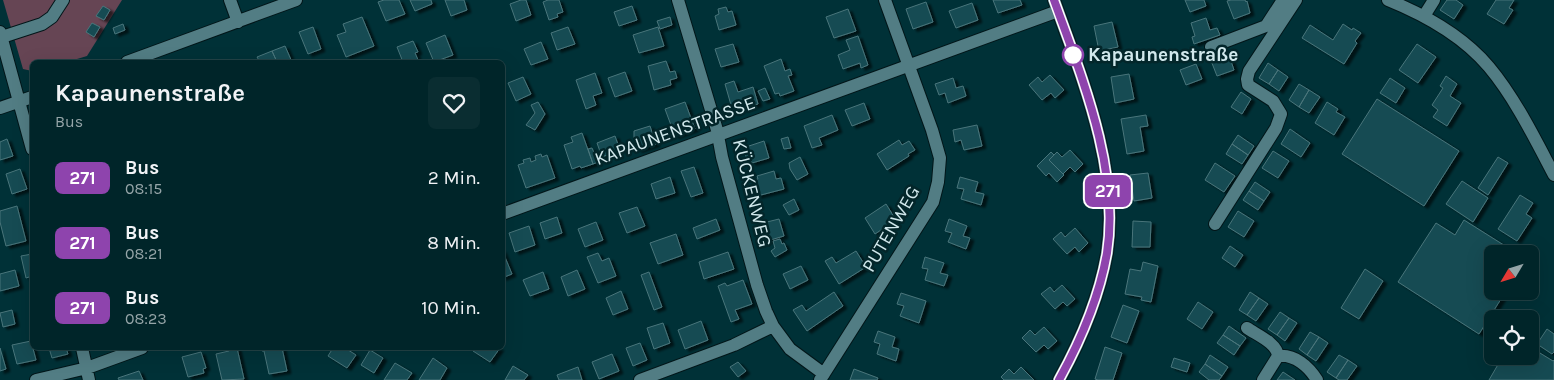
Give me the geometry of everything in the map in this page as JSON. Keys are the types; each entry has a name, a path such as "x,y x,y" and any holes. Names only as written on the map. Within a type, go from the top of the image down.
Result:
{"street":[{"path":"30,142 1,34 42,24 52,17 63,0"},
{"path":"230,0 238,22"},
{"path":"133,60 296,0"},
{"name":"KÜCKENWEG","path":"678,0 718,135 722,157 757,285 772,326 790,349 822,377"},
{"name":"PUTENWEG","path":"822,377 933,202 938,182 940,158 932,130 885,0"},
{"path":"1211,48 1266,26 1283,0"},
{"path":"1215,224 1276,128 1281,114 1273,101 1248,85 1246,79 1249,71 1296,0"},
{"path":"1388,0 1424,16 1458,39 1488,66 1499,79 1515,106 1549,154 1554,175"},
{"path":"1424,16 1434,0"},
{"path":"1056,6 1095,120 1109,197 1107,252 1101,280 1092,310 1059,380"},
{"name":"KAPAUNENSTRASSE","path":"505,213 908,65 1056,6"},
{"path":"0,108 30,98"},
{"path":"640,380 734,345 772,326"},
{"path":"1247,328 1274,346 1278,351 1278,356 1263,380"},
{"path":"82,350 88,374"},
{"path":"36,380 88,374 138,350"},
{"path":"1278,356 1287,355 1310,368 1318,380"}],"shaded area":[{"path":"3,0 122,0 87,56 74,60 30,60 30,71 23,69"}],"building":[{"path":"399,0 405,14 386,21 378,2"},
{"path":"410,0 431,0 432,4 415,11"},
{"path":"445,0 464,0 467,10 451,16"},
{"path":"526,0 531,15 516,21 510,4"},
{"path":"559,0 563,12 557,14 558,17 549,20 543,2"},
{"path":"993,0 1020,0 1022,5 998,13"},
{"path":"1185,0 1204,0 1206,6 1190,12"},
{"path":"1447,0 1456,0 1463,5 1454,19 1440,10"},
{"path":"1496,0 1514,0 1509,8 1513,10 1504,24 1487,14"},
{"path":"1227,1 1247,1 1250,13 1234,19"},
{"path":"926,2 933,22 913,29 906,9"},
{"path":"972,3 978,20 956,28 949,11"},
{"path":"103,6 110,10 104,20 96,16"},
{"path":"632,6 637,20 619,26 614,12"},
{"path":"726,7 728,12 732,11 736,25 719,30 715,16 719,14 718,9"},
{"path":"848,9 856,31 834,38 826,17"},
{"path":"362,17 374,46 346,57 337,35 346,32 343,24"},
{"path":"670,17 672,25 660,29 657,21"},
{"path":"1206,18 1210,30 1217,28 1220,35 1194,44 1192,37 1195,36 1191,23"},
{"path":"1112,22 1118,47 1099,51 1094,26"},
{"path":"92,23 100,27 94,37 86,32"},
{"path":"123,24 125,30 115,34 113,28"},
{"path":"1343,24 1361,33 1344,64 1302,38 1310,25 1333,40"},
{"path":"313,27 321,49 308,54 299,32"},
{"path":"568,27 575,44 557,50 551,33"},
{"path":"658,27 664,46 639,53 633,35"},
{"path":"445,35 453,55 439,60 433,60 426,43"},
{"path":"858,36 868,65 861,68 860,63 843,69 838,55 850,50 846,40"},
{"path":"413,41 418,52 415,53 418,60 402,60 397,47"},
{"path":"541,42 548,59 531,65 524,49"},
{"path":"733,44 739,62 721,67 715,49"},
{"path":"1417,44 1436,57 1418,83 1399,70"},
{"path":"285,46 291,60 276,60 272,51"},
{"path":"272,51 276,60 259,60 257,57"},
{"path":"1228,52 1234,70 1217,76 1210,58"},
{"path":"781,59 785,71 790,69 792,75 788,76 794,91 780,96 779,93 775,94 764,66"},
{"path":"666,61 670,72 675,71 677,78 670,80 671,85 654,90 648,66"},
{"path":"1268,63 1278,70 1269,84 1259,78"},
{"path":"1196,64 1202,79 1186,85 1180,70"},
{"path":"1278,70 1288,77 1279,91 1269,84"},
{"path":"625,72 632,91 615,97 608,78"},
{"path":"595,73 602,93 593,96 596,105 586,109 576,80"},
{"path":"1129,74 1134,99 1115,103 1111,77"},
{"path":"1050,75 1064,90 1055,98 1051,93 1042,100 1029,85 1038,77 1042,82"},
{"path":"1446,76 1457,84 1450,96 1461,103 1447,126 1433,117 1438,110 1432,105 1443,88 1440,86"},
{"path":"523,77 531,94 516,101 508,83"},
{"path":"953,78 956,88 963,86 966,96 948,103 945,93 939,95 935,84"},
{"path":"1390,78 1405,88 1396,103 1380,93"},
{"path":"734,81 738,92 753,87 758,104 733,112 725,84"},
{"path":"1299,84 1309,90 1299,107 1289,100"},
{"path":"765,88 770,99 763,101 758,91"},
{"path":"1309,90 1320,97 1309,113 1299,107"},
{"path":"1241,92 1251,99 1242,114 1231,107"},
{"path":"1377,99 1459,151 1424,206 1342,154"},
{"path":"538,102 545,114 535,130 526,125 535,113 531,105"},
{"path":"685,102 695,129 675,136 665,109"},
{"path":"1327,102 1338,109 1336,112 1345,117 1334,135 1315,123"},
{"path":"864,103 870,119 852,126 845,110"},
{"path":"832,115 838,130 819,138 822,145 812,148 804,126"},
{"path":"1146,115 1148,126 1140,127 1144,151 1127,154 1121,119"},
{"path":"977,125 982,146 964,150 961,140 955,142 953,130"},
{"path":"650,126 656,144 638,150 634,131"},
{"path":"1290,129 1310,143 1301,157 1281,144"},
{"path":"582,133 593,164 572,169 564,145 573,142 571,137"},
{"path":"1238,135 1254,146 1248,155 1232,144"},
{"path":"615,136 620,150 602,157 597,143"},
{"path":"788,137 791,148 784,149 781,139"},
{"path":"7,139 13,156 0,160 0,142"},
{"path":"899,140 902,145 909,141 915,150 887,170 877,154"},
{"path":"764,141 769,158 752,163 750,160 747,160 744,150 747,149 746,147"},
{"path":"1232,144 1248,155 1242,164 1226,154"},
{"path":"592,148 598,162 593,164 588,149"},
{"path":"1070,150 1083,164 1075,172 1070,167 1063,174 1049,160 1057,152 1062,157"},
{"path":"1273,151 1289,161 1278,178 1262,168"},
{"path":"1051,152 1054,155 1049,160 1064,175 1057,182 1049,173 1046,176 1037,166"},
{"path":"541,154 542,157 547,155 555,178 526,188 518,165 524,163 523,160 530,158 531,162 536,160 535,156"},
{"path":"800,157 808,174 797,180 790,169 789,163"},
{"path":"1498,157 1508,163 1488,195 1478,188"},
{"path":"1215,163 1235,176 1224,192 1205,180"},
{"path":"694,167 703,193 691,197 681,171"},
{"path":"20,169 27,189 12,194 6,174"},
{"path":"774,171 776,179 781,178 784,189 757,196 753,180 758,179 757,176"},
{"path":"1148,173 1152,198 1134,201 1130,175"},
{"path":"670,177 675,193 656,199 651,184"},
{"path":"960,177 978,182 975,192 984,194 981,205 961,199 964,189 957,188"},
{"path":"1462,181 1488,198 1473,222 1446,204"},
{"path":"1255,182 1270,192 1264,201 1249,191"},
{"path":"1249,191 1264,201 1258,210 1243,200"},
{"path":"1520,195 1533,203 1526,214 1532,218 1517,241 1498,229"},
{"path":"794,199 799,210 789,215 783,205"},
{"path":"886,204 896,220 875,234 865,218"},
{"path":"17,206 26,241 6,246 0,222 0,211"},
{"path":"637,207 645,226 627,233 619,213"},
{"path":"1238,211 1254,221 1244,237 1228,227"},
{"path":"557,217 562,233 545,239 540,223"},
{"path":"716,219 720,230 697,239 693,228"},
{"path":"779,219 784,236 767,241 763,223"},
{"path":"949,219 967,226 963,236 970,238 966,249 948,242 952,233 945,231"},
{"path":"1464,220 1504,245 1484,245 1484,300 1500,300 1494,310 1484,310 1484,326 1479,334 1398,282 1436,223 1455,235"},
{"path":"1133,221 1151,222 1150,247 1132,247"},
{"path":"596,222 603,240 585,247 578,229"},
{"path":"529,226 535,245 515,252 509,233"},
{"path":"1075,228 1088,243 1079,252 1075,247 1067,254 1053,239 1061,232 1065,237"},
{"path":"676,234 683,255 658,264 650,243"},
{"path":"780,239 787,250 775,257 771,251 775,248 773,241"},
{"path":"1230,246 1243,255 1235,267 1222,258"},
{"path":"856,251 866,267 839,284 825,261 832,257 836,263"},
{"path":"728,252 734,269 704,279 699,262"},
{"path":"598,253 602,261 609,258 616,276 598,283 587,257"},
{"path":"30,254 30,277 26,278 21,256"},
{"path":"505,257 512,274 505,277"},
{"path":"925,257 944,263 940,273 948,275 944,286 925,280 928,269 922,268"},
{"path":"1143,262 1158,266 1151,302 1141,300 1142,297 1125,294 1130,269 1141,271"},
{"path":"801,266 808,280 790,289 783,274"},
{"path":"1365,269 1383,281 1359,319 1341,308"},
{"path":"15,270 19,286 0,291 0,274"},
{"path":"577,270 585,289 568,296 561,277"},
{"path":"543,272 549,289 530,296 523,280"},
{"path":"649,272 662,307 654,310 641,275"},
{"path":"743,280 752,304 735,310 739,319 731,322 718,286 725,283 727,286"},
{"path":"1062,285 1075,299 1067,306 1063,302 1055,309 1041,294 1050,287 1054,292"},
{"path":"621,291 628,309 613,315 606,298"},
{"path":"834,292 843,306 807,331 793,310 802,305 806,311"},
{"path":"1250,292 1259,298 1247,315 1239,310"},
{"path":"901,293 926,301 919,323 900,316 904,306 897,304"},
{"path":"1259,298 1268,304 1256,321 1247,315"},
{"path":"1198,302 1213,312 1202,329 1187,319"},
{"path":"1123,305 1139,311 1127,343 1111,337"},
{"path":"12,310 15,324 3,327 0,313"},
{"path":"1280,312 1289,318 1277,335 1268,329"},
{"path":"1289,318 1297,323 1285,341 1277,335"},
{"path":"701,321 708,340 685,349 678,330"},
{"path":"663,323 670,343 654,349 647,328"},
{"path":"1229,326 1246,338 1240,346 1223,335"},
{"path":"1044,327 1057,341 1048,349 1044,345 1036,352 1022,338 1030,330 1035,335"},
{"path":"1547,329 1554,334 1554,352 1552,354 1539,345 1539,341"},
{"path":"878,331 895,337 892,347 899,349 896,361 877,354 880,344 874,342"},
{"path":"1310,332 1319,337 1307,355 1299,349"},
{"path":"1223,335 1240,346 1234,355 1217,343"},
{"path":"1319,337 1328,343 1316,361 1307,355"},
{"path":"30,341 30,350 33,350 36,360 17,364 12,345"},
{"path":"640,343 647,360 633,366 626,348"},
{"path":"1105,347 1122,353 1113,380 1095,379"},
{"path":"0,348 6,369 0,371"},
{"path":"50,350 67,350 68,354 52,358"},
{"path":"237,350 244,379 222,380 216,354"},
{"path":"282,350 287,371 269,374 264,351 262,351"},
{"path":"332,350 348,350 356,355 347,368 328,356"},
{"path":"370,350 383,358 374,373 361,365"},
{"path":"474,350 499,350 490,362"},
{"path":"201,352 206,368 203,369 204,373 188,377 182,357"},
{"path":"1539,352 1554,360 1554,380 1489,380 1498,365 1539,365"},
{"path":"612,354 619,371 599,379 592,362"},
{"path":"1210,355 1228,367 1222,376 1205,364"},
{"path":"1339,355 1348,360 1336,378 1327,372"},
{"path":"433,358 447,368 440,380 419,380"},
{"path":"1174,358 1190,363 1187,372 1171,367"},
{"path":"1348,360 1357,366 1347,380 1339,380 1336,378"},
{"path":"738,362 746,371 738,377 730,367"},
{"path":"395,363 412,373 407,380 384,380"},
{"path":"1205,364 1222,376 1219,380 1209,380 1199,372"},
{"path":"513,366 528,375 524,380 505,380"},
{"path":"578,367 582,380 559,380 557,375"},
{"path":"1021,367 1034,380 1004,380 1001,377 1009,369 1014,374"},
{"path":"854,369 878,378 877,380 850,380"},
{"path":"139,371 143,380 119,380 118,378"},
{"path":"1283,372 1295,380 1277,380"}],"bus line":[{"name":"271","path":"1054,0 1095,120 1109,197 1107,252 1101,280 1082,335 1059,380"}],"place":[{"name":"Kapaunenstraße","path":"1073,55"}]}
